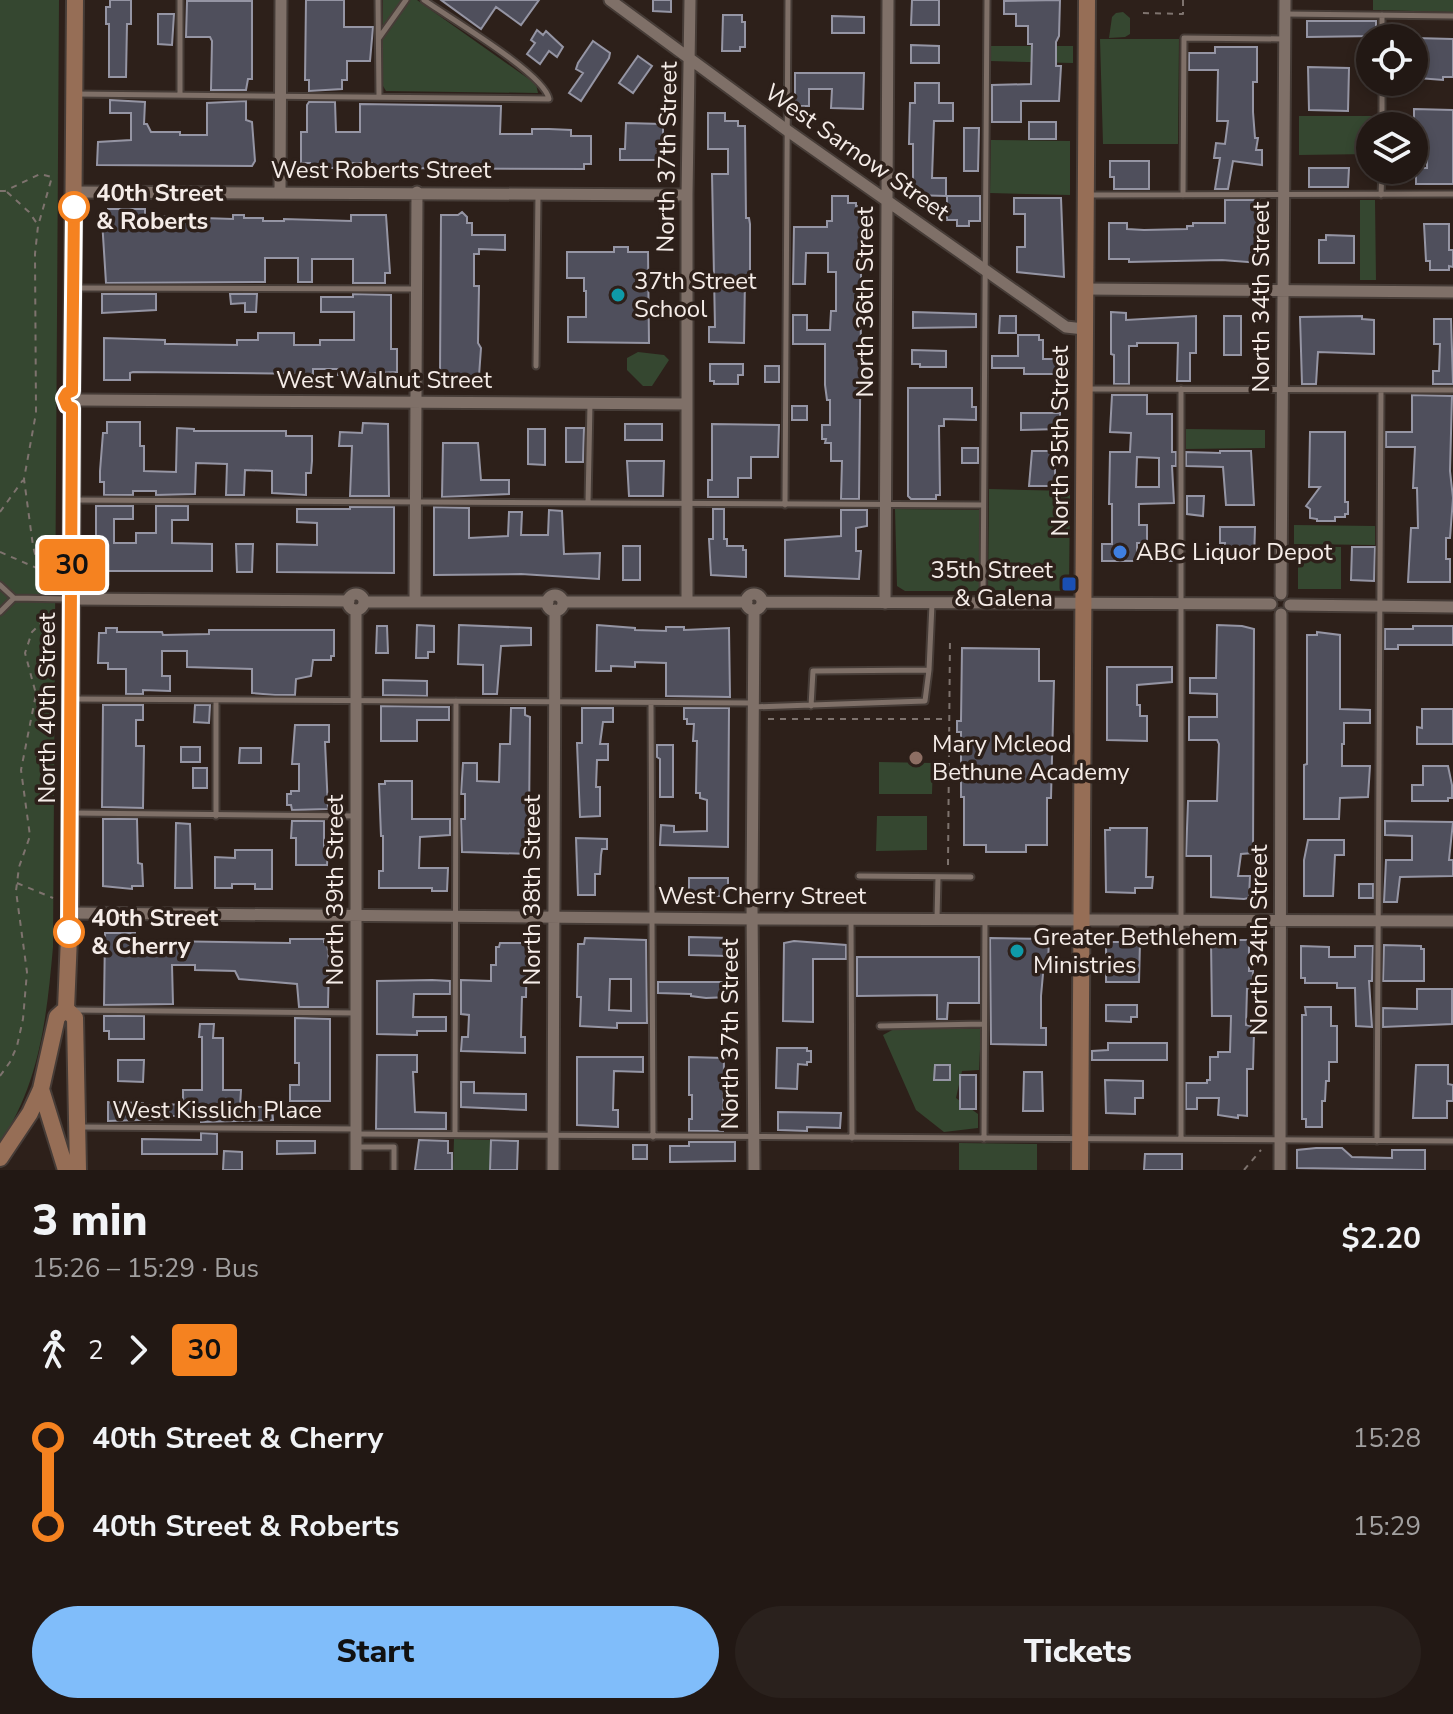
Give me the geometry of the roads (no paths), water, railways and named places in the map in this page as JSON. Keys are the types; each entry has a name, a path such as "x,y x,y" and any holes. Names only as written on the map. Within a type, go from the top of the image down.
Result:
{"street":[{"name":"North 40th Street","path":"66,1170 41,1089 57,1017 66,1009 70,913 75,0"},
{"path":"280,192 281,0"},
{"name":"West Sarnow Street","path":"610,0 788,131 1066,327 1084,329"},
{"name":"North 37th Street","path":"687,602 685,503 690,0"},
{"name":"North 36th Street","path":"885,603 888,0"},
{"name":"North 35th Street","path":"1080,1170 1087,0"},
{"name":"North 34th Street","path":"1281,594 1285,0"},
{"name":"West Roberts Street","path":"74,192 687,195"},
{"path":"415,601 417,192"},
{"path":"1084,289 1453,292"},
{"name":"West Walnut Street","path":"75,399 686,404"},
{"path":"1281,594 1288,598 1290,605 1281,614 1274,612 1271,604 1275,596 1281,594"},
{"path":"71,599 555,605 687,602 754,605 1271,604"},
{"name":"North 39th Street","path":"356,604 356,1170"},
{"name":"North 38th Street","path":"553,1170 555,605"},
{"name":"North 37th Street","path":"754,605 754,1170"},
{"path":"1290,605 1453,607"},
{"name":"North 34th Street","path":"1280,1170 1281,614"},
{"name":"West Cherry Street","path":"70,913 1453,921"},
{"name":"North 40th Street","path":"66,1009 75,1018 78,1170"},
{"path":"0,1158 30,1113 41,1089"}],"lane":[{"path":"180,0 180,95"},
{"path":"378,0 379,96"},
{"path":"378,39 406,0"},
{"path":"75,94 549,99 544,88 528,71 424,0"},
{"path":"785,505 788,0"},
{"path":"983,604 987,0"},
{"path":"1285,14 1453,16"},
{"path":"1382,15 1382,24"},
{"path":"1183,195 1184,38 1284,39"},
{"path":"1381,184 1381,195"},
{"path":"536,366 538,193"},
{"path":"1085,195 1453,194"},
{"path":"73,288 416,289"},
{"path":"1084,389 1453,390"},
{"path":"1181,389 1181,1139"},
{"path":"1377,1141 1381,390"},
{"path":"588,503 590,403"},
{"path":"72,500 983,505"},
{"path":"0,585 14,598 71,599"},
{"path":"0,612 14,598"},
{"path":"71,699 811,706 921,703 927,697 932,604"},
{"path":"811,706 813,671 929,670"},
{"path":"216,700 216,816"},
{"path":"455,1134 456,701"},
{"path":"651,703 653,1137"},
{"path":"70,813 357,816"},
{"path":"859,876 971,877"},
{"path":"937,919 938,877"},
{"path":"851,919 852,1138"},
{"path":"984,1139 985,919"},
{"path":"66,1009 357,1013"},
{"path":"880,1026 984,1024"},
{"name":"West Kisslich Place","path":"78,1127 553,1136 1453,1141"},
{"path":"356,1147 394,1147 394,1170"}],"place":[{"name":"40th Street & Roberts","path":"74,207"},
{"name":"37th Street School","path":"618,295"},
{"name":"ABC Liquor Depot","path":"1120,552"},
{"name":"35th Street & Galena","path":"1069,584"},
{"name":"Mary Mcleod Bethune Academy","path":"916,758"},
{"name":"40th Street & Cherry","path":"69,932"},
{"name":"Greater Bethlehem Ministries","path":"1017,951"}]}
